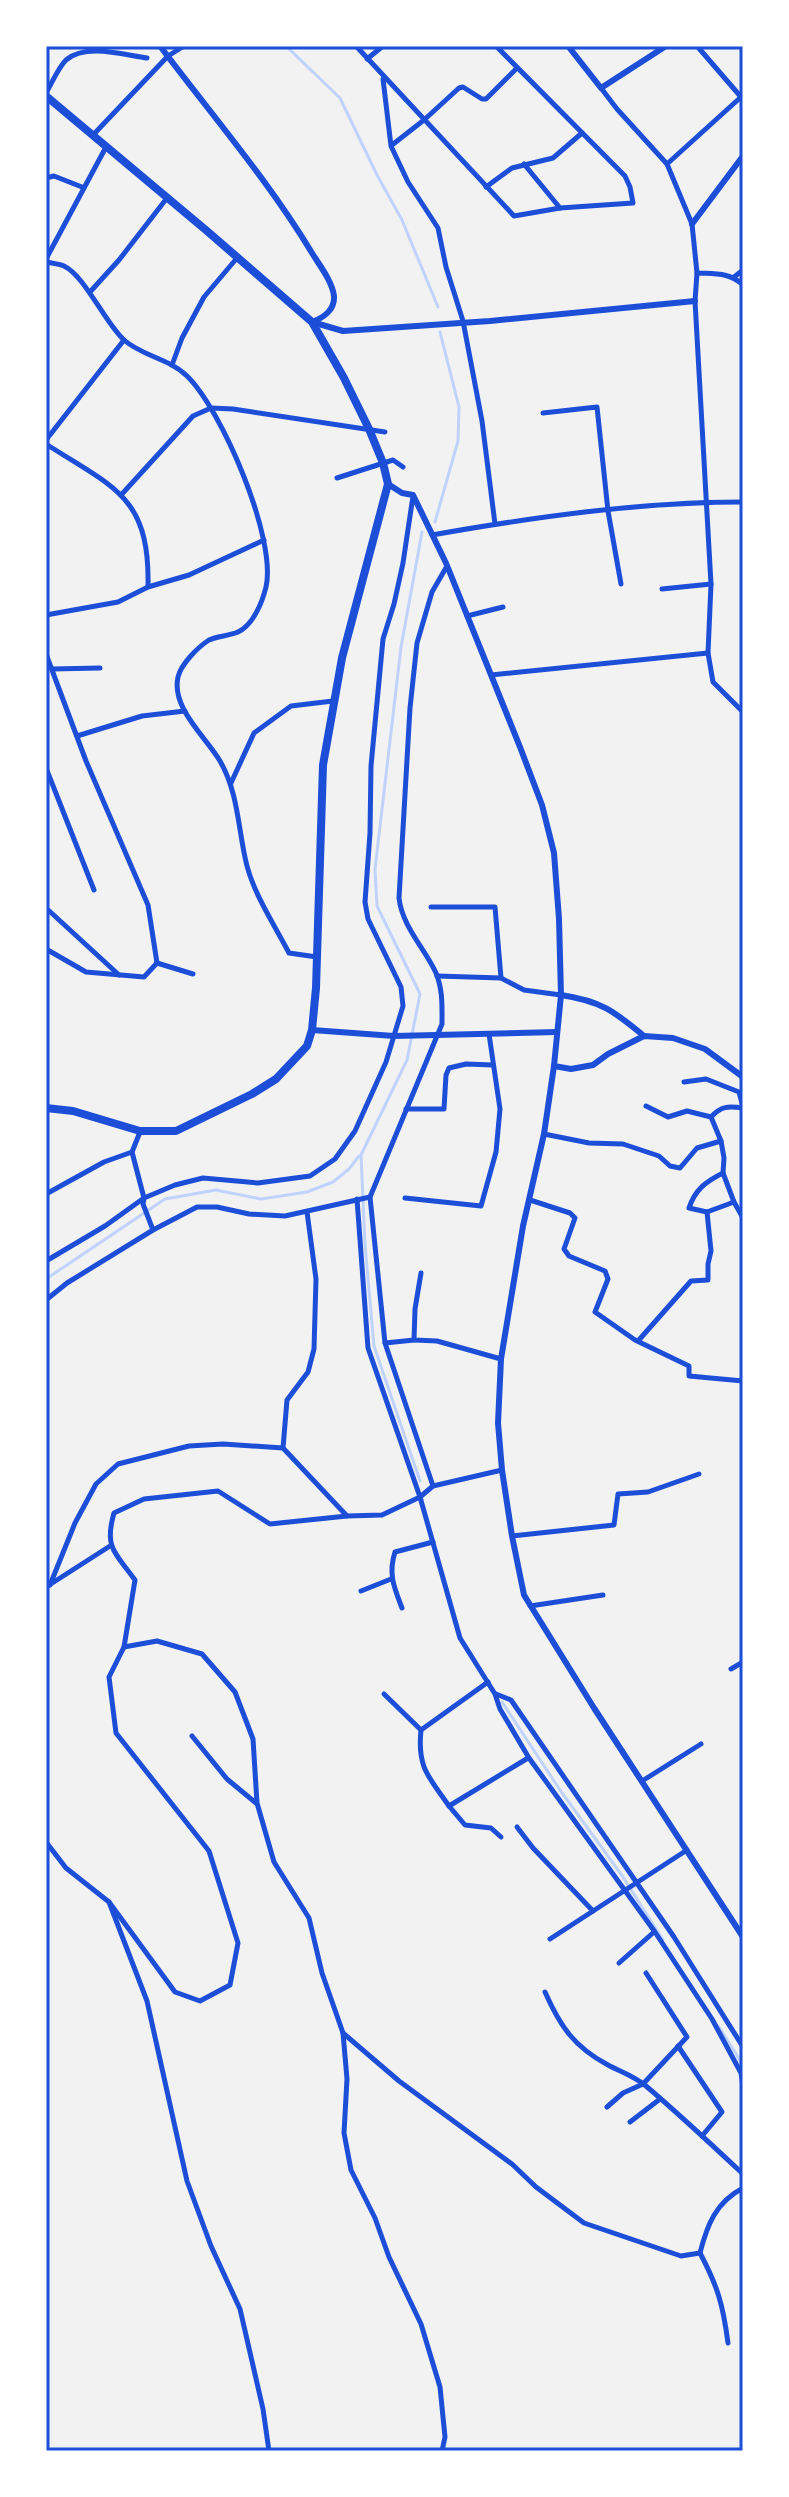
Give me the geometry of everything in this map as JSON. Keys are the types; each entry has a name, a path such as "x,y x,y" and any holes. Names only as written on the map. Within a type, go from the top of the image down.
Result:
{"main road":[{"path":"46,94 312,322 369,429 388,484 333,701 323,765 317,957 312,1030 307,1046 276,1079 176,1131 140,1131 73,1111 46,1108"}],"street":[{"path":"160,46 293,221 330,283 334,296 330,309 326,315 312,322"},
{"path":"93,135 168,56 184,46"},
{"path":"356,46 514,216 560,208 633,203 625,176 496,46"},
{"path":"367,59 383,46"},
{"path":"568,46 617,109 667,164 692,224 697,273 695,301 711,584 708,653 713,682 743,712"},
{"path":"650,46 656,53"},
{"path":"601,88 666,46"},
{"path":"667,164 742,98 697,46"},
{"path":"46,94 64,62 77,53 101,52 147,58"},
{"path":"391,146 461,87 486,99 517,68"},
{"path":"383,78 391,146 408,182 438,228 463,321 482,421 495,524"},
{"path":"486,187 512,168 553,158 582,133"},
{"path":"106,146 46,261 65,266 90,292 98,308 124,340 187,376 211,408 251,498 264,540 267,584 258,610 241,631 209,640 190,656 178,676 180,699 231,783 248,869 289,953 317,957"},
{"path":"692,224 742,159"},
{"path":"524,164 560,208"},
{"path":"46,178 54,176 82,187"},
{"path":"90,292 167,197"},
{"path":"172,365 182,338 204,297 237,258"},
{"path":"734,277 743,270"},
{"path":"697,273 734,277 743,285"},
{"path":"312,322 343,331 490,321 695,301"},
{"path":"124,340 46,442 122,494 139,519 145,537 148,587"},
{"path":"543,413 597,407 608,511 621,584"},
{"path":"122,494 193,416 211,408 385,432"},
{"path":"337,478 393,460 403,467"},
{"path":"388,484 402,493 413,495"},
{"path":"413,495 447,566 540,796 554,853 561,995 544,1134 523,1226 501,1359 498,1423 502,1470 524,1595 743,1937"},
{"path":"46,1261 144,1201 190,1180 215,1177 258,1183 310,1176 327,1167 343,1151 355,1131 398,1036 403,1006 401,987 368,919 365,902 371,766 383,639 397,590 413,495"},
{"path":"432,535 608,511 743,502"},
{"path":"46,615 118,602 148,587 189,575 264,540"},
{"path":"433,1486 385,1343 370,1197 442,1024 442,997 437,976 415,937 399,898 410,708 417,643 432,592 447,566"},
{"path":"662,589 711,584"},
{"path":"467,616 503,607"},
{"path":"491,675 708,653"},
{"path":"46,654 148,905 157,963"},
{"path":"52,669 100,668"},
{"path":"231,783 254,733 291,706 333,701"},
{"path":"77,736 142,716 185,711"},
{"path":"46,768 94,890"},
{"path":"431,907 495,907 501,978"},
{"path":"46,908 120,976"},
{"path":"46,949 86,972 144,977 157,963"},
{"path":"157,963 193,974"},
{"path":"437,976 501,978 524,990 584,999 607,1007 644,1036"},
{"path":"312,1030 398,1036 557,1032"},
{"path":"405,1198 481,1206 496,1152 500,1109 489,1034"},
{"path":"554,1066 571,1069 593,1065 644,1036 673,1038 705,1049 743,1077"},
{"path":"406,1109 444,1109 449,1068 466,1064 493,1065"},
{"path":"684,1082 706,1079 739,1092 743,1108 728,1106 711,1117"},
{"path":"646,1106 668,1117 687,1111 711,1117"},
{"path":"711,1117 721,1141 723,1173 743,1218"},
{"path":"140,1131 132,1152 152,1227"},
{"path":"544,1134 589,1143 623,1144 659,1156 670,1166 680,1168 697,1148 721,1141"},
{"path":"46,1194 104,1162 132,1152"},
{"path":"723,1173 708,1180 694,1194 689,1208 707,1212 734,1202"},
{"path":"46,1300 152,1227 197,1207 285,1216 370,1197"},
{"path":"357,1199 368,1348 420,1497 460,1638 495,1694 500,1709 529,1758 655,1932 712,2019 741,2073 743,2086"},
{"path":"530,1200 570,1213 575,1218 564,1249 569,1256 605,1271 608,1279 595,1312 638,1342 689,1366 689,1376 743,1381"},
{"path":"283,1448 287,1400 308,1372 314,1349 316,1279 307,1212"},
{"path":"638,1342 691,1281 708,1280 711,1251 707,1212"},
{"path":"414,1340 421,1273"},
{"path":"385,1343 437,1341 501,1359"},
{"path":"48,1586 96,1484 118,1464 189,1446 223,1444 283,1448 347,1516"},
{"path":"46,1842 66,1868 109,1902 175,1992 200,2001 230,1985 238,1943 209,1851 116,1733 109,1677 124,1647 135,1580 110,1546 109,1532 114,1513 144,1499 218,1491 270,1524 382,1515 420,1497 433,1486 502,1470"},
{"path":"512,1536 614,1525 618,1494 648,1492 699,1474"},
{"path":"402,1608 391,1579 395,1552 433,1542"},
{"path":"48,1586 110,1546"},
{"path":"361,1591 391,1579"},
{"path":"530,1606 603,1595"},
{"path":"124,1647 157,1641 202,1654 235,1692 253,1739 257,1803 274,1862 309,1918 322,1973 343,2033 347,2079 344,2133 351,2170 421,2324 440,2387 445,2437 442,2451"},
{"path":"731,1669 743,1662"},
{"path":"488,1682 421,1730 419,1752 423,1768 465,1825 491,1828 501,1837"},
{"path":"384,1694 421,1730"},
{"path":"495,1694 511,1700 674,1937 743,2047"},
{"path":"192,1736 227,1779 257,1803"},
{"path":"642,1781 701,1744"},
{"path":"449,1806 529,1758"},
{"path":"517,1827 593,1911"},
{"path":"550,1939 688,1850"},
{"path":"109,1902 147,2001 187,2181 211,2246 240,2309 263,2409 269,2451"},
{"path":"619,1963 655,1932"},
{"path":"607,2107 623,2093 643,2084 687,2037 646,1973"},
{"path":"545,1992 558,2021 574,2042 610,2067 643,2084 743,2174"},
{"path":"343,2033 399,2081 512,2164 536,2187 584,2223 681,2256 700,2253"},
{"path":"678,2046 722,2112 702,2136"},
{"path":"630,2122 660,2099"},
{"path":"728,2343 718,2288 700,2253 706,2229 718,2206 743,2188"}],"waterway":[{"path":"286,46 340,98 402,220 438,307"},
{"path":"435,522 458,441 459,407 440,332"},
{"path":"420,1481 374,1346 361,1155 407,1060 420,994 377,906 375,869 401,647 422,532"},
{"path":"46,1279 165,1199 216,1190 261,1199 307,1192 333,1182 359,1156"},
{"path":"502,1702 663,1940"},
{"path":"719,2027 743,2065"}]}
